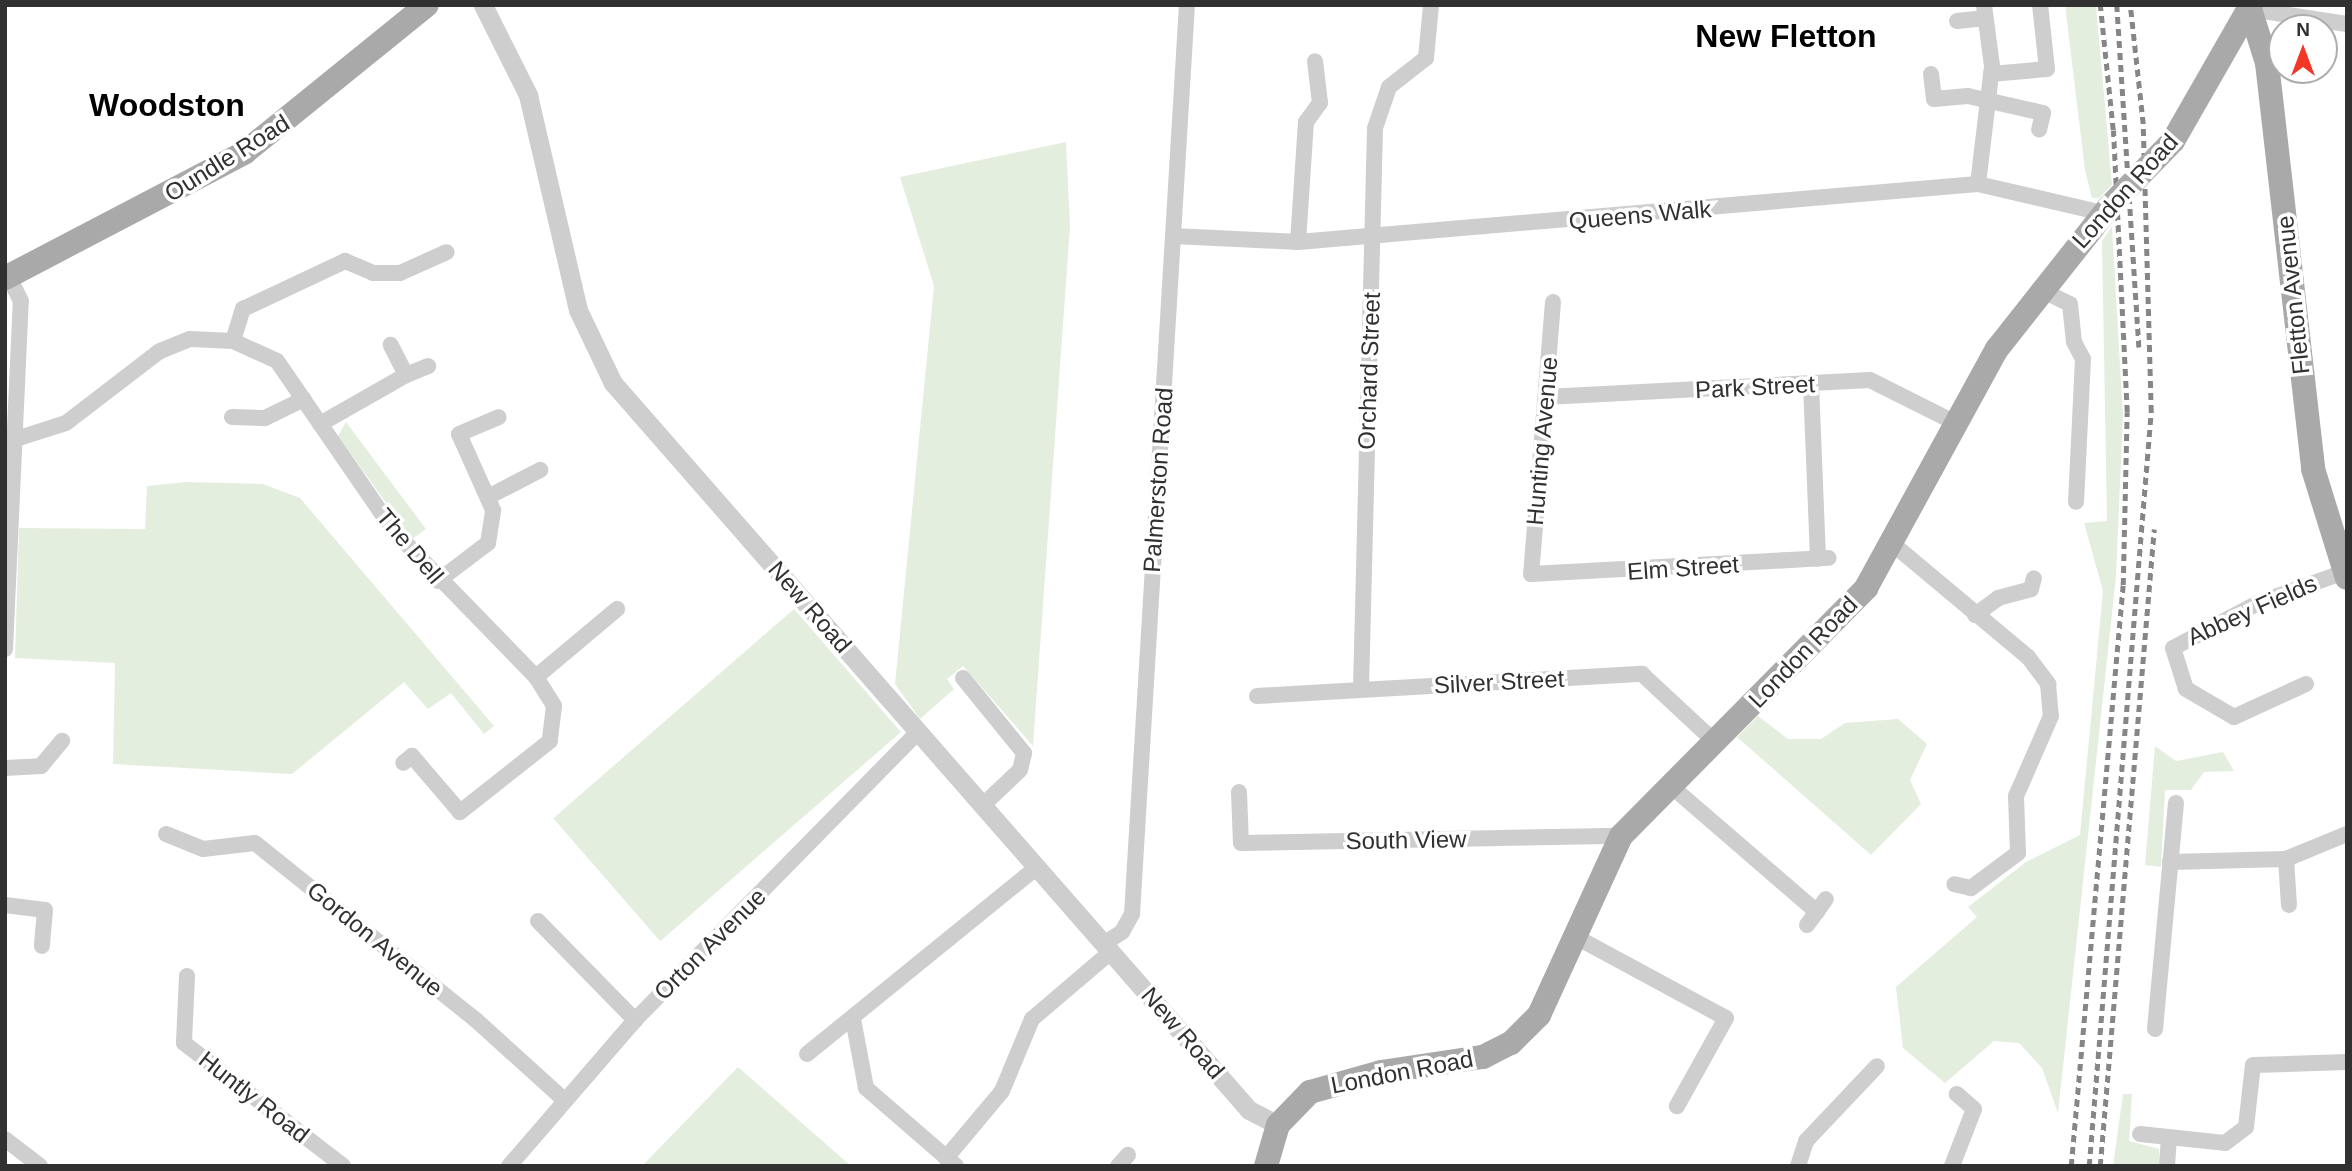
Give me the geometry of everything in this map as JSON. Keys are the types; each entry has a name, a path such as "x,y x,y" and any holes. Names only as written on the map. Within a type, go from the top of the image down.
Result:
{"main road":[{"name":"Oundle Road","path":"7,277 244,153 427,5"},
{"name":"London Road","path":"1266,1166 1278,1125 1300,1100 1320,1088 1483,1057 1511,1044 1539,1015 1621,836 1844,612 1894,545 1954,422 2039,289 2106,210 2173,141 2251,7"},
{"name":"Fletton Avenue","path":"2251,7 2267,63 2313,469 2346,575"}],"street":[{"name":"New Road","path":"482,5 528,95 563,258 598,361 1249,1110 1278,1125"},
{"name":"Palmerston Road","path":"951,1162 1002,1091 1032,1018 1109,947 1132,914 1187,5"},
{"name":"Orchard Street","path":"1361,689 1378,109 1389,87 1415,70 1426,58 1431,5"},
{"path":"1991,74 2047,69 2040,5"},
{"path":"2251,7 2347,24"},
{"path":"1957,21 1985,12 1991,74 1978,184"},
{"path":"1298,242 1306,122 1320,103 1315,61"},
{"path":"1931,74 1934,99 1989,101 2043,113 2039,130"},
{"name":"Queens Walk","path":"1173,236 1298,242 1978,184 2106,210"},
{"path":"233,341 243,309 345,261 373,273 400,273 447,252"},
{"path":"5,649 21,301 7,277"},
{"path":"2039,289 2070,304 2074,342 2083,359 2076,502"},
{"name":"Hunting Avenue","path":"1537,577 1531,574 1553,302"},
{"name":"The Dell","path":"16,439 66,423 160,351 190,339 233,341 276,361 393,530 438,581 536,677 554,706 550,741 460,812 412,756 403,763"},
{"path":"391,345 406,375"},
{"path":"320,424 406,375 428,366"},
{"name":"Park Street","path":"1546,397 1870,380 1954,422"},
{"name":"Elm Street","path":"1537,577 1824,559 1811,384"},
{"path":"232,417 265,418 304,399"},
{"path":"438,581 488,543 493,510 459,434 499,417"},
{"path":"488,497 540,470"},
{"path":"1894,545 2041,670 2050,716 2015,796 2018,853 1971,888 1954,884"},
{"name":"Abbey Fields","path":"2306,684 2234,717 2186,689 2173,649 2246,609 2346,575"},
{"path":"1975,615 1998,598 2034,589"},
{"path":"536,677 617,609"},
{"name":"Silver Street","path":"1258,696 1642,674 1715,742"},
{"path":"963,678 1024,753 1020,770 984,804"},
{"name":"Orton Avenue","path":"509,1166 562,1098 635,1020 919,731"},
{"path":"5,768 41,766 62,741"},
{"path":"1671,786 1822,905 1807,925"},
{"name":"South View","path":"1239,792 1241,842 1621,836"},
{"path":"2155,1029 2176,803"},
{"name":"Gordon Avenue","path":"166,834 203,849 255,843 476,1020 562,1098"},
{"path":"2171,862 2286,859 2347,834"},
{"path":"2286,859 2289,905"},
{"path":"807,1054 1036,868"},
{"path":"5,905 45,911 42,946"},
{"path":"538,921 635,1020"},
{"path":"1576,937 1726,1018 1677,1106"},
{"name":"Huntly Road","path":"187,976 184,1043 343,1166"},
{"path":"853,1019 866,1088 951,1162"},
{"path":"2140,1134 2225,1143 2246,1127 2255,1048"},
{"path":"2253,1065 2347,1062"},
{"path":"1798,1166 1806,1141 1877,1066"},
{"path":"1952,1166 1973,1109 1957,1094"},
{"path":"2167,1166 2169,1138"},
{"path":"5,1139 40,1166"}],"green space":[{"path":"2065,5 2096,5 2112,185 2099,198 2092,198 2085,170"},
{"path":"1066,142 1070,226 1033,746 963,666 947,679 954,689 920,719 895,684 934,286 900,177"},
{"path":"2112,226 2123,417 2116,577 2058,1113 2042,1068 2019,1043 1994,1041 1945,1083 1903,1048 1896,987 1977,917 1968,907 2026,862 2080,835 2103,591 2084,523 2107,521 2102,241"},
{"path":"346,422 426,529 412,539 338,436"},
{"path":"185,482 263,484 300,498 494,726 484,734 451,693 428,709 404,682 292,774 113,764 115,663 15,658 19,528 145,529 147,486"},
{"path":"794,609 901,732 660,941 553,818"},
{"path":"1758,716 1788,739 1821,739 1845,723 1898,719 1927,744 1910,780 1921,804 1871,855 1737,737"},
{"path":"2155,746 2176,761 2223,752 2234,771 2204,772 2191,790 2165,790 2161,867 2145,865"},
{"path":"738,1067 851,1166 642,1166"},
{"path":"2123,1094 2132,1094 2129,1141 2159,1149 2160,1166 2113,1166"}],"railway":[{"path":"2071,1166 2123,585 2127,412 2113,130 2100,5"},
{"path":"2117,5 2139,347"},
{"path":"2089,1166 2151,412 2143,124 2130,5"},
{"path":"2100,1166 2154,529"}],"district":[{"name":"New Fletton","path":"1786,36"},
{"name":"Woodston","path":"167,105"}]}
